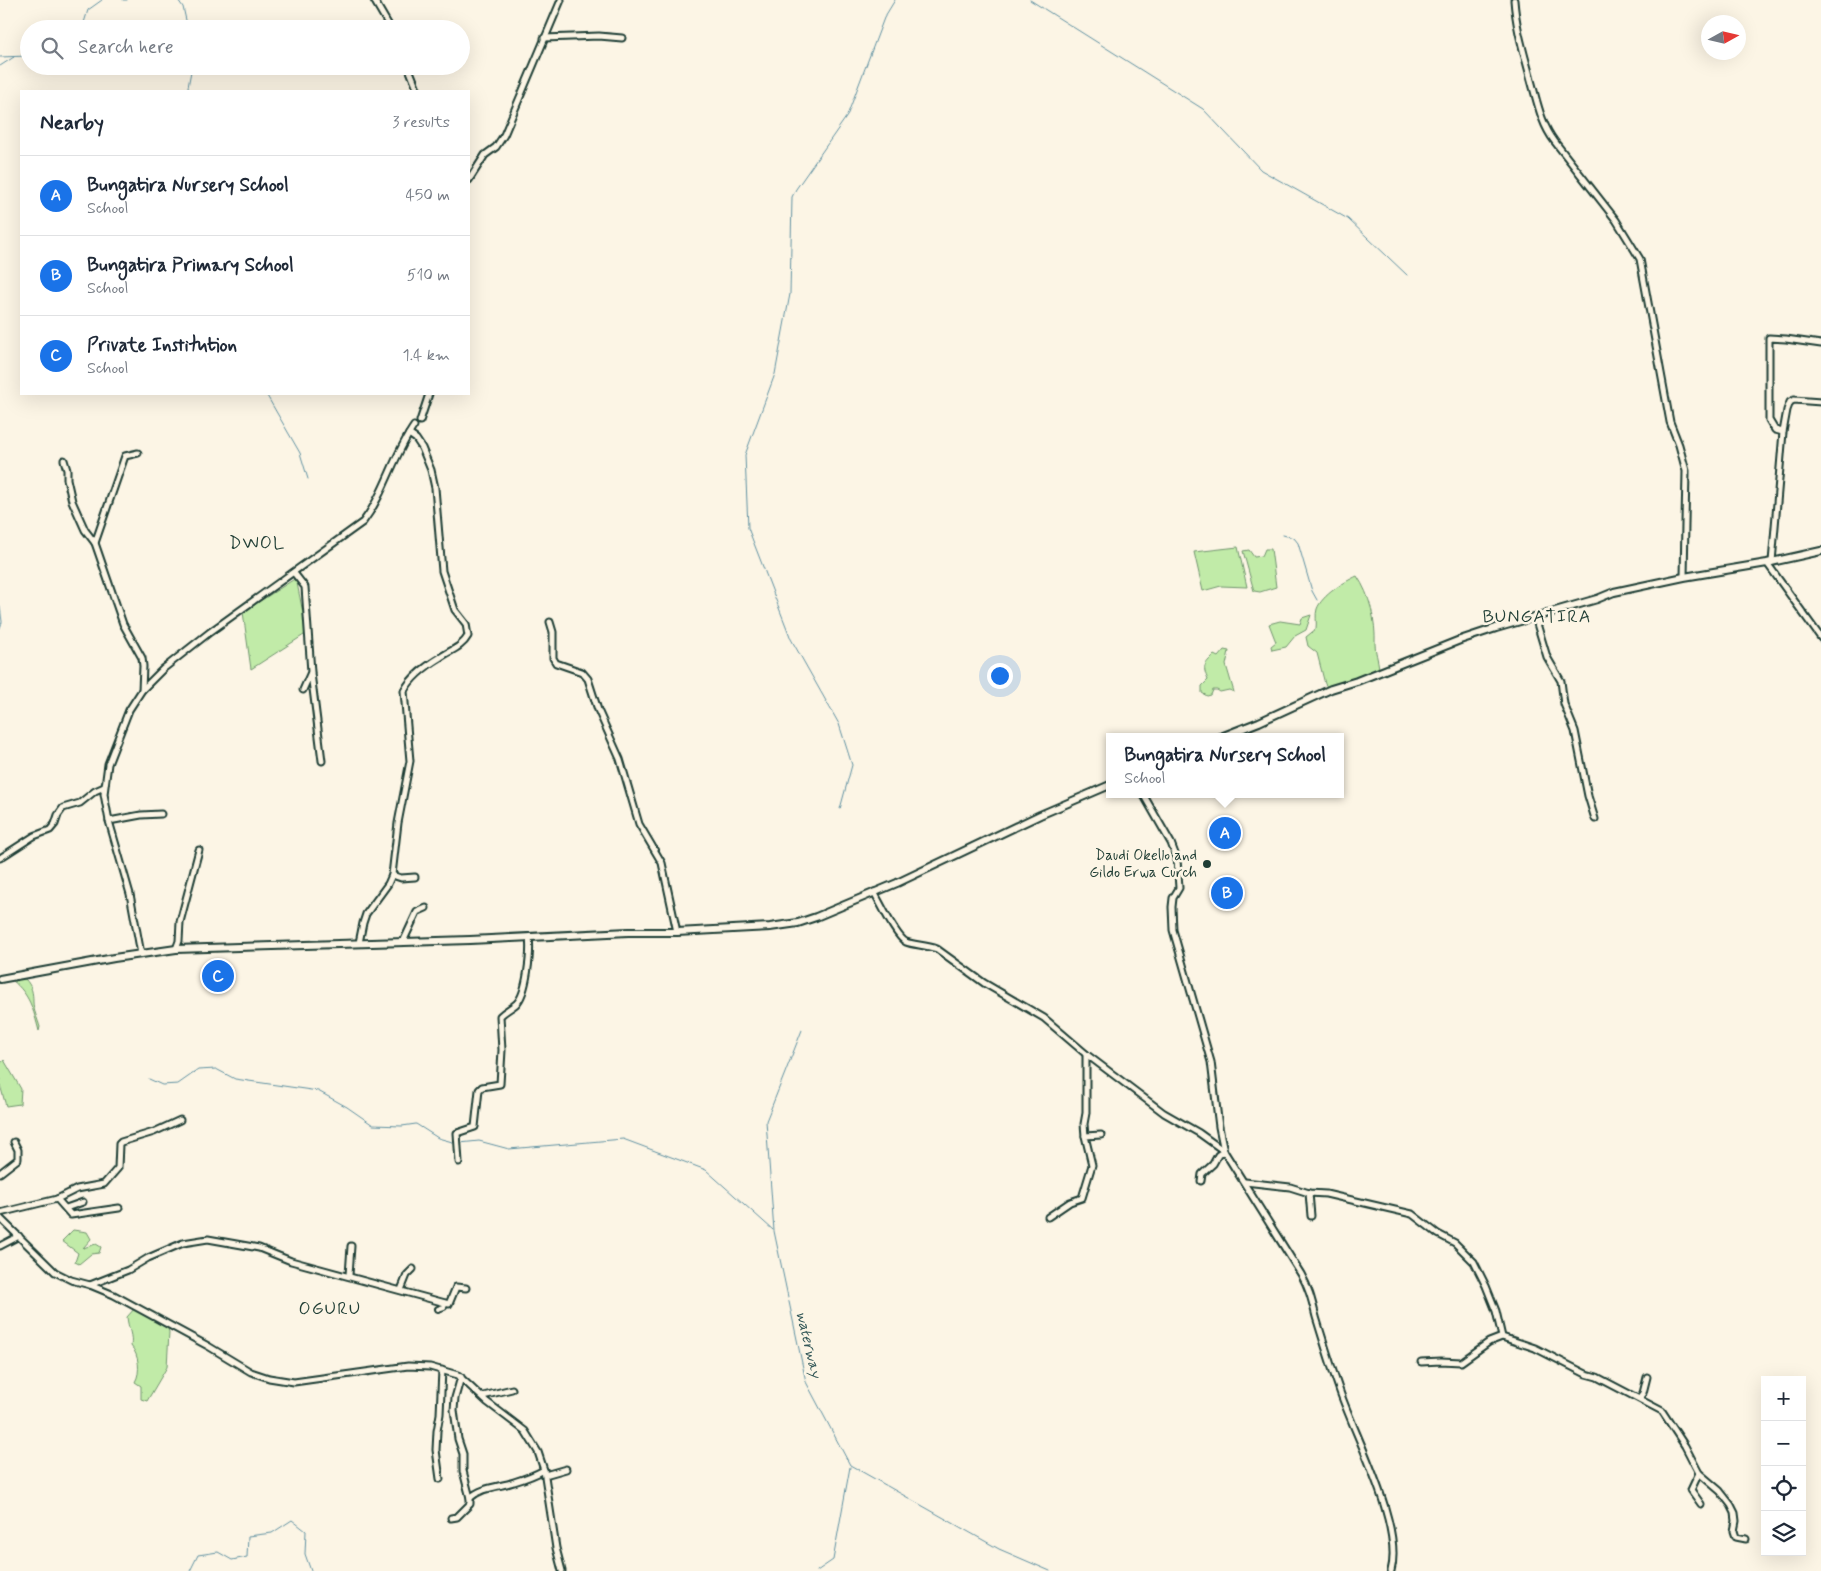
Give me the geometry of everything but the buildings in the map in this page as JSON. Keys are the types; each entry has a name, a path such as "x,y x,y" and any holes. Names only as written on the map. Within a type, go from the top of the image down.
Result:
{"street":[{"path":"374,0 386,20"},
{"path":"470,178 485,155 496,146 504,135 561,0"},
{"path":"1514,0 1522,49 1540,112 1547,128 1555,142 1616,220 1640,259 1670,422 1686,471 1684,577"},
{"path":"544,38 599,36 622,38"},
{"path":"412,75 418,90"},
{"path":"1783,432 1775,430 1769,420 1769,338 1821,344"},
{"path":"420,421 429,395"},
{"path":"1821,402 1794,400 1790,402 1787,410 1769,563 1821,638"},
{"path":"141,954 130,894 104,798 108,764 120,729 129,710 153,677 210,632 363,522 371,512 414,426"},
{"path":"359,943 366,914 388,884 392,875 398,823 410,762 404,691 415,676 464,643 468,636 466,624 458,615 444,579 435,488 431,470 416,439 409,434"},
{"path":"95,544 125,456 138,453"},
{"path":"64,460 72,501 85,530 95,544 123,624 142,658 144,666 142,690"},
{"path":"1231,733 1331,689 1357,681 1430,651 1614,592 1821,552"},
{"path":"294,573 305,587 311,672 322,761"},
{"path":"1536,617 1547,657 1561,681 1564,704 1575,731 1588,796 1595,820"},
{"path":"550,622 553,632 553,658 556,663 582,672 588,679 598,710 620,760 639,824 662,863 677,932"},
{"path":"303,690 311,672"},
{"path":"0,858 34,836 50,830 56,824 58,815 63,808 80,803 95,791 104,787"},
{"path":"0,979 176,949 403,942 628,932 677,932 770,927 798,923 816,918 1106,787"},
{"path":"1145,798 1171,843 1177,859 1178,888 1173,898 1172,906 1173,930 1211,1062 1224,1151"},
{"path":"109,821 141,814 161,814"},
{"path":"176,949 179,941 180,922 199,850"},
{"path":"392,875 401,878 415,877"},
{"path":"874,892 897,934 905,941 928,945 936,949 984,983 1044,1018 1086,1054 1164,1113 1199,1132 1224,1151 1245,1182 1310,1292 1338,1385 1376,1482 1386,1513 1394,1550 1391,1571"},
{"path":"403,942 417,912 426,908"},
{"path":"459,1162 457,1133 475,1127 479,1090 482,1087 500,1084 502,1050 500,1016 505,1010 516,1004 523,992 528,958 528,937"},
{"path":"1048,1217 1070,1202 1082,1198 1092,1165 1084,1124 1086,1113 1086,1054"},
{"path":"0,1213 57,1199 77,1189 104,1184 118,1168 119,1144 121,1142 154,1132 180,1120"},
{"path":"1085,1136 1101,1135"},
{"path":"0,1173 18,1159 20,1155 14,1142"},
{"path":"1201,1181 1202,1174 1213,1164 1218,1155 1224,1151"},
{"path":"1245,1182 1290,1187 1309,1193 1326,1194 1412,1214 1438,1234 1455,1243 1474,1262 1496,1310 1502,1338"},
{"path":"1309,1193 1311,1216"},
{"path":"57,1199 71,1215 119,1208"},
{"path":"66,1208 83,1202"},
{"path":"0,1218 55,1272 71,1280 90,1285 129,1303 251,1372 269,1378 294,1382 408,1366 424,1366 461,1377 483,1396 487,1402 525,1431 538,1452 544,1472 556,1548 562,1571"},
{"path":"0,1246 19,1236"},
{"path":"90,1285 128,1270 148,1258 183,1243 208,1239 259,1248 290,1261 349,1275 450,1304 456,1288 466,1288"},
{"path":"349,1275 351,1246"},
{"path":"401,1290 407,1275 413,1269"},
{"path":"438,1309 444,1307 446,1303"},
{"path":"1421,1362 1461,1362 1489,1342 1502,1338 1544,1352 1657,1407 1667,1416 1698,1473 1726,1498 1734,1513 1736,1537 1746,1539"},
{"path":"440,1479 436,1450 436,1431 440,1414 442,1370"},
{"path":"451,1518 460,1515 470,1504 462,1471 463,1454 458,1439 454,1410 455,1398 461,1377"},
{"path":"1639,1398 1643,1393 1647,1377"},
{"path":"483,1396 512,1389"},
{"path":"470,1498 496,1486 544,1472 566,1469"},
{"path":"1698,1473 1691,1490 1701,1504"}],"green space":[{"path":"1238,547 1247,587 1221,586 1203,591 1194,552"},
{"path":"1265,549 1271,549 1276,587 1260,592 1254,591 1243,551 1249,550 1254,557 1262,556"},
{"path":"1357,576 1362,583 1371,608 1375,650 1379,668 1328,688 1325,684 1317,653 1308,646 1306,637 1316,629 1316,611 1328,594"},
{"path":"296,578 307,633 251,669 243,612"},
{"path":"1311,615 1306,630 1295,636 1286,647 1272,650 1271,646 1276,642 1269,624 1280,621 1300,624 1302,618"},
{"path":"1224,650 1229,651 1226,665 1234,692 1229,690 1220,692 1213,690 1211,695 1207,696 1202,693 1202,686 1208,680 1205,666 1214,655 1218,657"},
{"path":"25,979 32,990 34,1008 40,1027 39,1031 33,1009 27,997 12,980"},
{"path":"4,1060 21,1089 20,1104 6,1106 0,1085 0,1064"},
{"path":"73,1230 87,1232 91,1239 83,1248 96,1244 101,1247 99,1253 91,1254 79,1264 75,1262 78,1253 62,1241"},
{"path":"135,1308 167,1326 169,1332 167,1367 147,1401 141,1399 141,1386 135,1382 138,1364 136,1354 131,1346 127,1317"}],"waterway":[{"path":"85,20 88,10 102,0"},
{"path":"178,0 183,7 186,20"},
{"path":"840,809 852,765 839,724 791,639 748,528 745,455 775,374 790,294 792,197 847,116 884,18 895,0"},
{"path":"1030,0 1203,109 1261,170 1348,219 1407,275"},
{"path":"0,57 20,56"},
{"path":"0,66 14,57"},
{"path":"189,90 190,75"},
{"path":"267,395 300,453 308,479"},
{"path":"1283,535 1294,538 1298,543 1312,591 1317,600"},
{"path":"0,606 2,622 0,628"},
{"name":"waterway","path":"802,1030 766,1121 774,1231 806,1382 850,1465 999,1549 1050,1571"},
{"path":"149,1079 162,1085 178,1084 198,1070 216,1069 235,1079 318,1091 347,1107 373,1125 402,1126 416,1124 438,1138 456,1143"},
{"path":"460,1143 479,1141 509,1149 623,1139 706,1170 773,1230"},
{"path":"817,1571 833,1560 850,1467"},
{"path":"190,1571 198,1555 218,1552 232,1560 247,1557 248,1536 272,1533 292,1520 306,1531 305,1554 311,1571"}],"place":[{"name":"Bungatira Nursery School","path":"1225,833"},
{"name":"Daudi Okello and Gildo Erwa Curch","path":"1207,864"},
{"name":"Bungatira Primary School","path":"1227,893"},
{"name":"Private Institution","path":"218,976"}],"district":[{"name":"DWOL","path":"257,542"},
{"name":"BUNGATIRA","path":"1537,616"},
{"name":"OGURU","path":"330,1308"}]}
